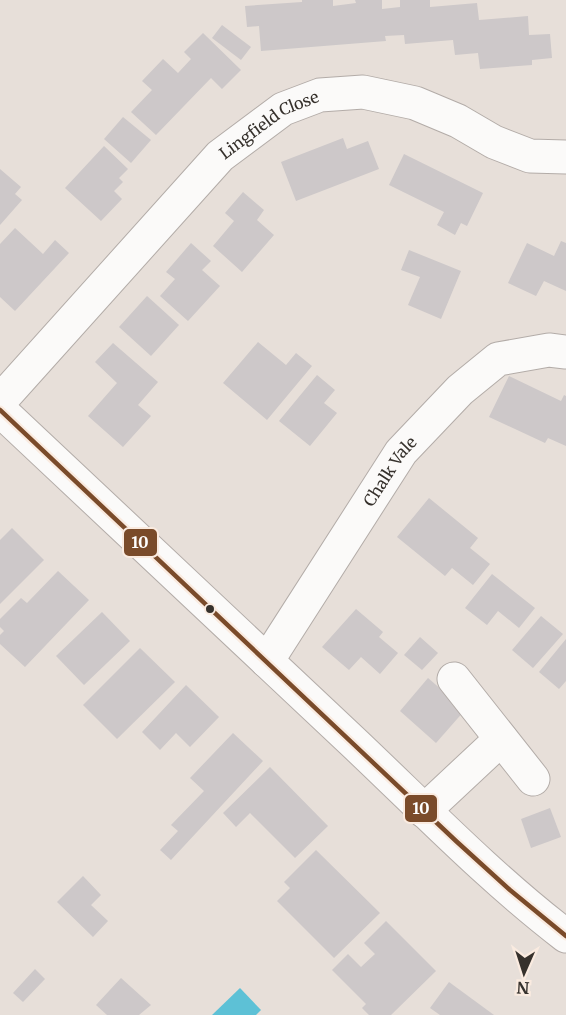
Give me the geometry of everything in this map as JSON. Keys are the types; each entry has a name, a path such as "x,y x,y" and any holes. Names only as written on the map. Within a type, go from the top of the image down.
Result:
{"street":[{"name":"Lingfield Close","path":"0,401 220,156 283,109 320,96 363,92 415,103 458,121 494,142 531,156 566,157"},
{"name":"Chalk Vale","path":"267,661 401,452 452,398 498,359 549,350 566,352"},
{"path":"0,410 524,904 566,936"},
{"path":"454,679 533,779"},
{"path":"424,811 501,739"}],"water":[{"path":"240,988 261,1010 256,1015 212,1015"}],"building":[{"path":"302,0 333,0 333,6 356,3 355,0 382,0 382,9 400,7 400,0 430,0 430,7 477,3 479,20 528,16 529,35 550,34 552,58 532,60 532,65 480,69 478,53 455,55 453,40 405,44 404,35 385,36 386,41 261,51 259,26 247,27 245,6 302,2"},
{"path":"222,25 251,47 241,60 212,38"},
{"path":"203,33 241,70 222,89 211,78 156,135 131,112 152,90 142,81 163,59 178,73 191,59 184,52"},
{"path":"123,117 151,140 131,163 104,139"},
{"path":"343,138 347,149 368,141 379,169 296,201 281,162"},
{"path":"104,146 128,169 119,178 123,182 114,191 122,199 101,221 65,188"},
{"path":"404,154 483,193 467,226 461,223 455,235 437,225 444,212 389,185"},
{"path":"0,169 21,187 15,194 22,200 0,225"},
{"path":"243,192 264,210 257,220 274,235 242,272 213,246 234,221 225,213"},
{"path":"15,228 43,254 55,240 69,253 15,311 0,297 0,244"},
{"path":"561,241 566,243 566,291 544,281 536,296 508,283 527,243 554,256"},
{"path":"191,243 211,261 202,270 220,286 188,321 160,296 175,279 166,272"},
{"path":"409,250 461,271 441,319 408,305 420,277 401,270"},
{"path":"147,296 179,325 151,356 119,327"},
{"path":"258,342 286,365 296,353 312,366 267,420 223,383"},
{"path":"113,343 158,382 138,405 151,416 123,447 88,416 117,383 95,362"},
{"path":"317,375 335,390 324,403 337,413 310,446 279,421"},
{"path":"509,376 561,401 564,395 566,396 566,446 548,438 545,443 489,417"},
{"path":"429,498 478,538 470,548 490,564 473,585 452,568 445,576 397,537"},
{"path":"12,528 44,560 0,604 0,540"},
{"path":"58,571 89,600 25,667 0,644 0,635 4,631 0,627 0,619 21,598 27,603"},
{"path":"492,574 535,608 519,628 498,611 487,625 465,608"},
{"path":"356,609 383,632 379,637 398,653 380,674 361,657 349,670 322,647"},
{"path":"102,612 130,641 84,685 56,656"},
{"path":"541,616 563,634 533,668 512,650"},
{"path":"420,637 438,653 422,670 404,655"},
{"path":"566,639 566,681 559,689 539,672"},
{"path":"140,648 175,682 117,739 83,705"},
{"path":"428,678 465,710 436,743 400,711"},
{"path":"186,685 219,717 190,747 176,733 160,750 142,732"},
{"path":"233,733 263,761 171,860 160,850 178,831 171,825 204,791 190,778"},
{"path":"270,767 328,826 295,858 250,813 236,827 223,813"},
{"path":"550,808 561,837 531,848 521,819"},
{"path":"316,850 380,913 334,958 277,901 290,888 284,882"},
{"path":"83,876 101,895 91,905 108,921 93,937 57,902"},
{"path":"386,921 436,971 391,1015 369,1015 362,1008 366,1004 332,970 348,954 361,967 375,954 364,943"},
{"path":"35,969 45,979 23,1002 13,993"},
{"path":"121,978 151,1005 139,1015 107,1015 96,1005"},
{"path":"449,982 494,1015 440,1015 430,1008"}],"transit line":[{"name":"10","path":"0,410 456,841 566,936"}]}
